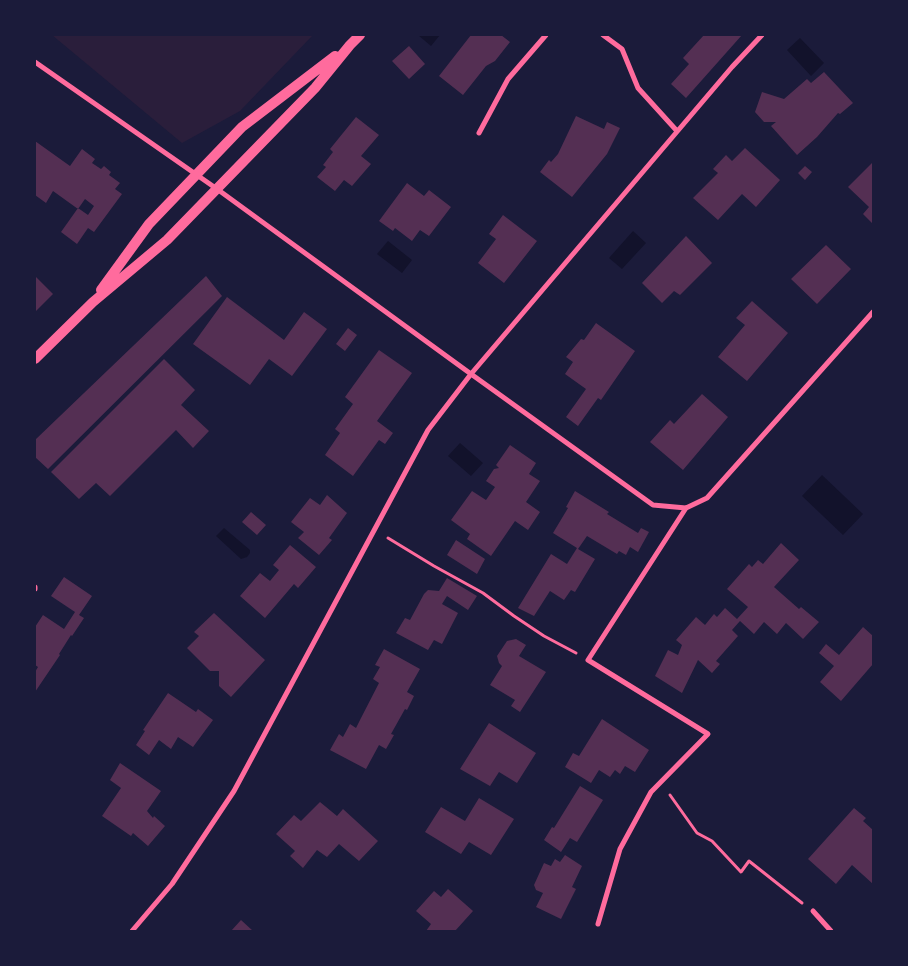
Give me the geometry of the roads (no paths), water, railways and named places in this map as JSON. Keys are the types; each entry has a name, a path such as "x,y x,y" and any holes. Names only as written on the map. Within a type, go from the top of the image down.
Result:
{"main road":[{"path":"35,359 93,302 167,240 256,146 315,88 360,35"},
{"path":"93,302 149,224 242,127 350,45"}],"street":[{"path":"479,132 508,78 546,35"},
{"path":"603,35 622,49 638,88 677,131"},
{"path":"132,931 172,884 234,791 428,430 471,374 677,131 762,35"},
{"path":"35,62 217,189 653,505 686,508 707,498 873,312"},
{"path":"598,924 620,849 651,792 708,734 588,660 686,508"},
{"path":"812,911 831,931"}]}
